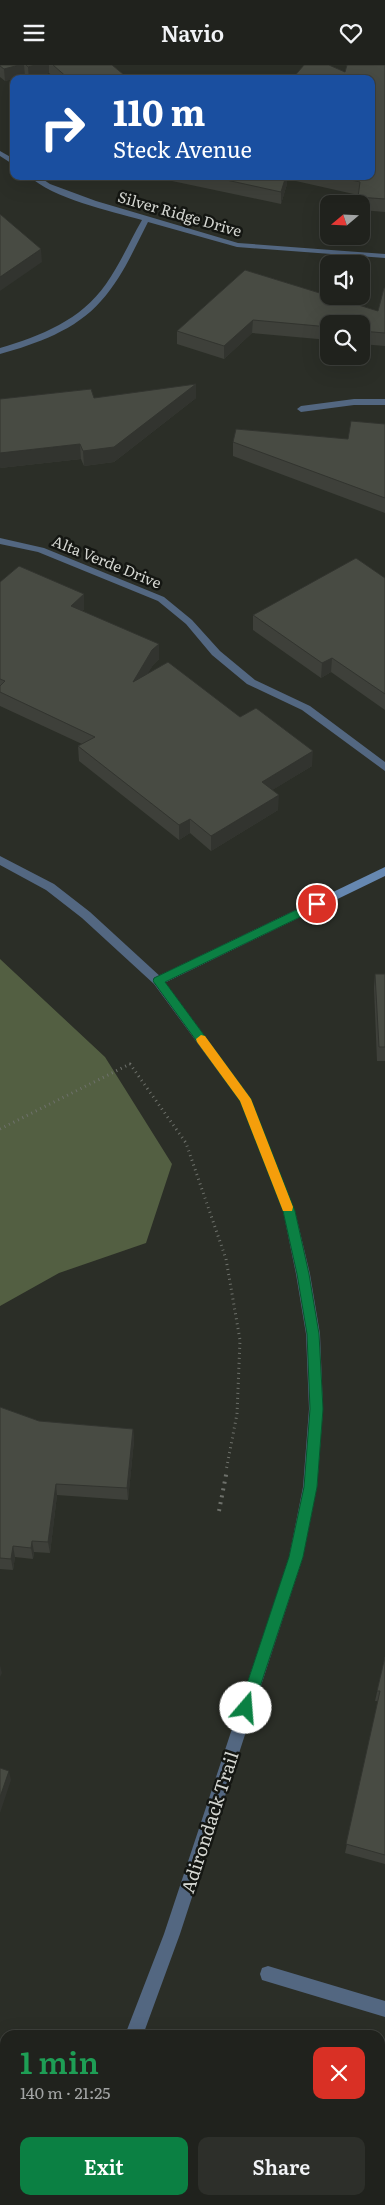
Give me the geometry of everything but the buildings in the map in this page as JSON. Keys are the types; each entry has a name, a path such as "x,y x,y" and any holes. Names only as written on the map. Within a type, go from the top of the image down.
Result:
{"street":[{"name":"Silver Ridge Drive","path":"39,180 47,186 146,219 237,245 385,256"},
{"path":"0,351 28,343 77,320 108,289 146,219"},
{"path":"302,409 354,402 385,402"},
{"name":"Alta Verde Drive","path":"0,541 42,550 161,599 189,622 216,653 251,682 306,709 385,767"},
{"name":"Adirondack Trail","path":"0,861 50,887 86,915 158,981 245,1099 289,1211 303,1274 313,1334 316,1409 310,1487 296,1557 172,1934 136,2030"},
{"path":"158,981 385,871"},
{"path":"268,1975 385,2009"}],"path":[{"path":"0,1129 130,1064 186,1143 226,1259 240,1340 237,1414 219,1511"}],"green space":[{"path":"0,959 105,1057 172,1164 146,1243 59,1273 0,1306"}],"slow traffic":[{"path":"201,1039 245,1099 288,1207"}],"route":[{"path":"246,1708 296,1557 310,1487 316,1409 313,1334 303,1274 289,1211 245,1099 158,981 317,904"}]}
